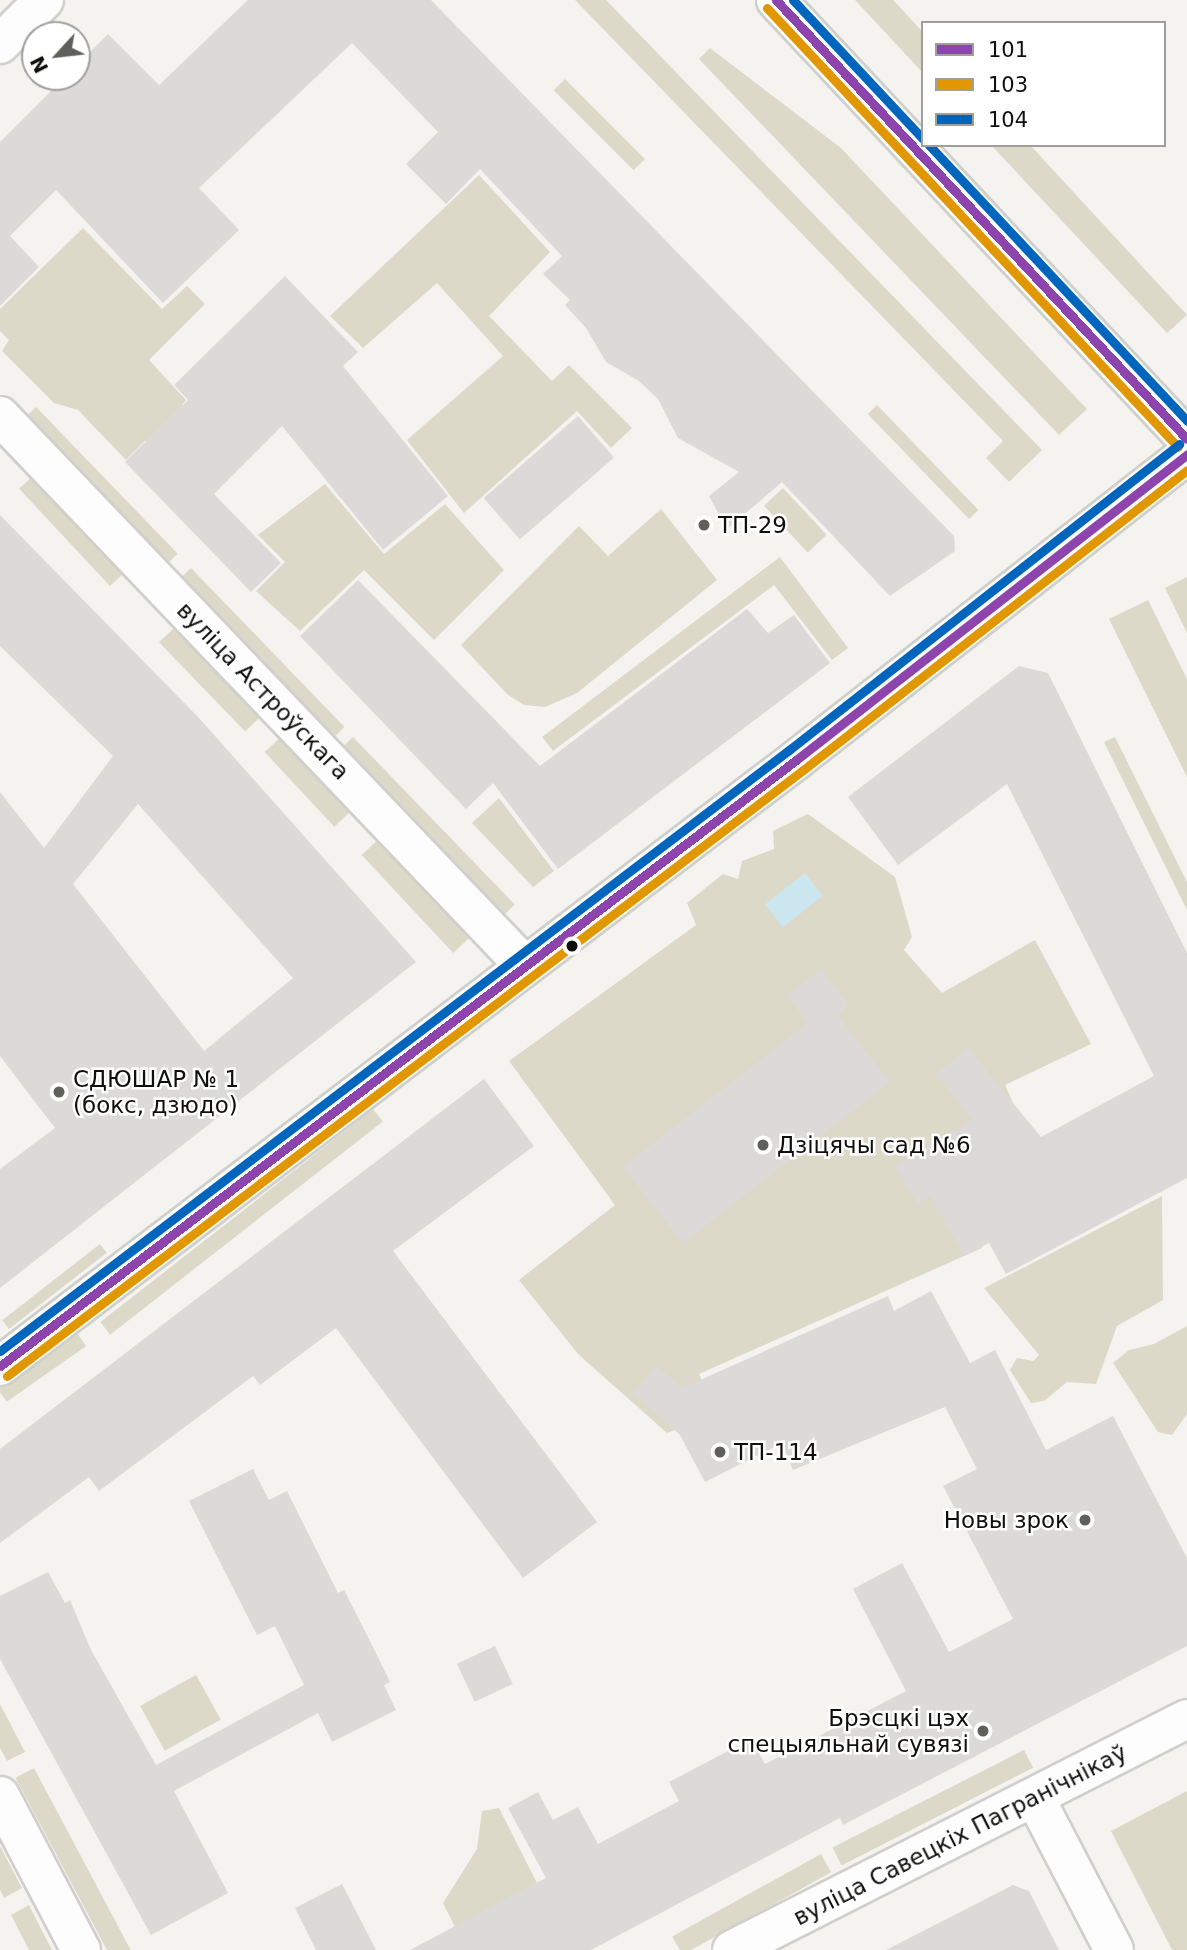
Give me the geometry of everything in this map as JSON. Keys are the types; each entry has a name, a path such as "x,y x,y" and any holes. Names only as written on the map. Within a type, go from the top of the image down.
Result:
{"main road":[{"path":"0,44 44,0"},
{"path":"776,0 1187,439"},
{"name":"вуліца Астроўскага","path":"0,416 525,966"},
{"path":"0,1366 525,966 1187,454"},
{"name":"вуліца Савецкіх Пагранічнікаў","path":"732,1950 1187,1719"},
{"path":"0,1796 81,1950"},
{"path":"1035,1798 1114,1950"}],"shaded area":[{"path":"575,0 606,0 1042,450 1009,482 986,458 1003,441"},
{"path":"855,0 893,0 921,30 921,71"},
{"path":"710,48 841,148 1087,409 1059,435 699,59"},
{"path":"565,79 645,159 634,170 554,90"},
{"path":"993,147 1032,147 1187,315 1167,333"},
{"path":"479,175 550,252 489,316 552,381 569,365 632,428 611,448 577,411 464,513 407,440 503,356 437,283 363,348 330,316"},
{"path":"83,228 162,309 187,286 205,304 149,360 186,400 182,405 194,423 175,442 145,441 126,460 78,410 54,403 2,351 9,340 0,331 0,309"},
{"path":"877,405 978,510 969,519 868,414"},
{"path":"36,407 178,554 164,567 22,420"},
{"path":"36,473 127,570 110,586 19,489"},
{"path":"325,484 384,554 445,504 504,570 434,640 364,570 300,631 256,591 285,562 258,535"},
{"path":"783,488 827,535 808,553 764,506"},
{"path":"661,509 717,580 577,693 545,707 524,705 507,694 461,645 579,526 608,556"},
{"path":"780,557 848,648 832,660 774,585 553,751 542,737"},
{"path":"191,568 345,727 331,740 177,581"},
{"path":"1187,577 1187,633 1165,588"},
{"path":"1148,600 1187,679 1187,777 1109,619"},
{"path":"177,625 263,714 245,732 159,642"},
{"path":"283,735 353,810 334,827 265,752"},
{"path":"353,737 515,905 501,918 339,750"},
{"path":"1115,737 1187,882 1187,910 1104,742"},
{"path":"499,798 554,871 533,887 472,823"},
{"name":"Дзіцячы сад №6","path":"808,814 895,877 912,937 904,950 942,993 1035,940 1091,1044 1005,1085 1026,1131 951,1178 982,1248 699,1374 715,1413 667,1433 578,1354 519,1280 615,1205 509,1061 696,925 687,903 723,874 738,879 742,861 774,849 773,831"},
{"path":"380,838 471,936 453,953 362,855"},
{"path":"373,1109 383,1122 110,1335 100,1322"},
{"path":"1162,1196 1163,1300 1117,1326 1096,1384 1067,1382 1044,1401 1031,1403 1010,1370 1017,1358 1033,1361 1039,1355 984,1288"},
{"path":"100,1244 107,1253 9,1329 2,1320"},
{"path":"1187,1326 1187,1414 1172,1435 1158,1432 1113,1363 1129,1350 1154,1344"},
{"path":"77,1333 86,1346 7,1402 0,1392 0,1387"},
{"path":"196,1675 221,1720 165,1751 140,1706"},
{"path":"0,1704 25,1752 7,1761 0,1748"},
{"path":"1024,1750 1033,1768 842,1865 832,1848"},
{"path":"34,1768 131,1950 107,1950 15,1778"},
{"path":"1187,1791 1187,1950 1172,1950 1111,1831"},
{"path":"499,1808 537,1883 455,1927 443,1903 477,1849 482,1811"},
{"path":"0,1846 22,1888 4,1898 0,1890"},
{"path":"821,1854 831,1872 691,1950 680,1950 672,1936"},
{"path":"29,1905 52,1950 29,1950 11,1915"}],"water":[{"path":"805,873 823,896 783,927 765,904"}],"building":[{"path":"248,0 431,0 954,536 955,551 890,596 782,482 727,529 709,496 739,472 678,438 658,399 639,381 606,362 586,328 565,305 570,300 543,274 562,256 480,169 446,204 406,164 438,132 352,43 199,188 239,230 163,303 56,190 10,236 39,267 0,306 0,142 51,91 91,91 91,51 108,34 159,85"},
{"path":"285,276 358,352 343,366 448,496 383,550 282,426 214,494 281,563 251,592 125,462 188,400 174,385"},
{"path":"578,416 614,458 520,540 484,498"},
{"path":"0,515 199,718 416,962 0,1288 0,1169 55,1128 0,1056 0,792 44,848 113,756 0,646","holes":["138,804 293,978 204,1051 73,884"]},
{"path":"358,580 540,766 747,609 768,633 794,615 830,663 558,869 493,783 466,809 300,636"},
{"path":"1019,666 1048,673 1187,953 1187,1178 1006,1274 989,1243 964,1256 931,1196 918,1204 895,1166 973,1120 936,1074 968,1048 1041,1137 1154,1076 1007,784 898,865 848,797"},
{"path":"821,969 849,1005 837,1015 890,1082 683,1243 623,1167 808,1023 787,996"},
{"path":"484,1079 534,1146 393,1251 597,1522 523,1578 336,1328 260,1385 253,1376 99,1491 89,1477 0,1543 0,1449"},
{"path":"931,1291 970,1363 995,1350 1046,1450 1113,1416 1187,1558 1187,1646 843,1825 840,1818 591,1950 410,1950 546,1878 508,1808 538,1792 553,1820 578,1807 598,1844 679,1801 669,1782 751,1739 765,1764 906,1691 853,1589 902,1563 949,1652 1013,1619 943,1486 977,1469 945,1407 793,1470 782,1443 705,1482 680,1435 633,1393 657,1366 682,1388 888,1296 894,1311"},
{"path":"253,1469 269,1500 287,1491 338,1593 344,1590 371,1643 390,1682 384,1685 396,1710 332,1742 318,1713 174,1791 228,1893 151,1935 0,1659 0,1596 48,1572 65,1603 70,1600 91,1650 156,1765 304,1685 275,1626 257,1635 189,1501"},
{"path":"495,1646 513,1684 475,1702 457,1664"},
{"path":"342,1884 376,1950 316,1950 295,1908"},
{"path":"1013,1885 1029,1891 1059,1950 886,1950"}],"transit line":[{"name":"101","path":"776,0 1187,439"},
{"name":"104","path":"793,0 921,137"},
{"name":"103","path":"767,8 1178,447"},
{"name":"104","path":"931,147 1187,421"},
{"name":"104","path":"0,1351 789,750 1179,444"},
{"name":"101","path":"0,1366 796,760 1187,454"},
{"name":"103","path":"7,1376 803,770 1187,470"}],"place":[{"name":"ТП-29","path":"704,525"},
{"name":"СДЮШАР № 1 (бокс, дзюдо)","path":"59,1092"},
{"name":"Дзіцячы сад №6","path":"763,1145"},
{"name":"ТП-114","path":"720,1452"},
{"name":"Новы зрок","path":"1085,1520"},
{"name":"Брэсцкі цэх спецыяльнай сувязі","path":"983,1731"}]}
